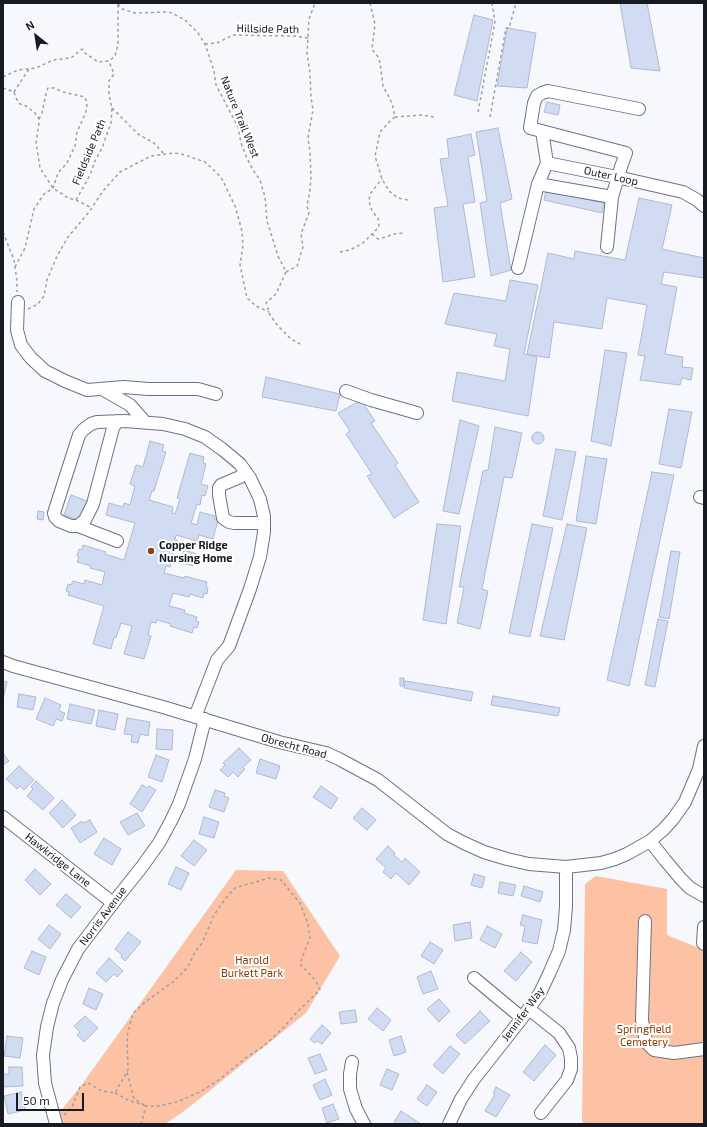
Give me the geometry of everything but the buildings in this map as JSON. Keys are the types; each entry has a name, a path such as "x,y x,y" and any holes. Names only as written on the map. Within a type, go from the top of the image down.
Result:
{"street":[{"path":"518,268 538,184 547,163 536,129 534,103 537,96 548,91 639,109"},
{"path":"536,129 626,153 617,177 612,197 607,247"},
{"name":"Outer Loop","path":"547,163 684,192 704,206"},
{"path":"538,184 612,197"},
{"path":"17,306 17,330 22,345 45,371 80,387 87,390 124,388 198,389 216,394"},
{"path":"102,389 130,405 145,422"},
{"path":"346,391 370,400 417,413"},
{"name":"Norris Avenue","path":"56,1121 45,1083 44,1056 47,1027 53,1003 62,980 78,949 141,868 171,821 179,804 195,759 200,718 217,660 229,646 260,557 264,532 264,516 260,499 250,478 240,464 205,437 185,429 163,424 145,422 97,422 91,424 83,430 79,436 54,513 55,517 59,521 71,526 78,526 116,541"},
{"path":"78,526 85,520 93,504 113,428 117,422"},
{"path":"245,471 240,477 221,484 219,488 223,518 234,523 264,523"},
{"name":"Obrecht Road","path":"3,662 13,666 120,694 279,742 326,754 339,759 378,780 448,834 464,843 484,852 507,859 566,868 601,863 615,859 650,841 663,830 685,802 699,768 704,746"},
{"name":"Hawkridge Lane","path":"3,818 113,903"},
{"path":"650,841 681,880 690,888 704,896"},
{"name":"Jennifer Way","path":"449,1124 461,1099 474,1079 540,993 559,951 564,930 566,908 566,868"},
{"path":"645,921 642,1020 646,1042 654,1050 674,1053 704,1049"},
{"path":"704,927 704,944"},
{"path":"474,978 525,1014 559,1033 569,1048 571,1069 566,1080 541,1112"},
{"path":"352,1062 350,1089 356,1109 364,1124"}],"path":[{"name":"Nature Trail West","path":"111,3 119,4 122,9 135,13 172,13 185,20 198,33 205,44 214,71 216,85 238,127 241,143 246,156 260,180 265,197 267,221 278,256 286,272"},
{"path":"300,344 291,339 278,326 270,315 266,303 276,294 286,272 297,266 303,247 301,234 309,213 307,206 310,190 310,152 308,138 313,110 307,54 309,19 315,3"},
{"path":"370,3 375,24 372,49 379,58 382,70 383,86 392,103 395,117"},
{"path":"478,112 495,22 492,3"},
{"path":"490,117 506,28 509,28 516,3"},
{"path":"3,77 18,70 36,68 53,60 71,58 82,49 86,54 98,62 109,61 115,56 118,45 119,4"},
{"name":"Hillside Path","path":"205,44 217,43 233,35 294,36 308,38"},
{"name":"Fieldside Path","path":"53,188 68,198 76,200 90,176 111,123 112,108 109,96 109,81 114,74 109,61"},
{"path":"14,92 29,69"},
{"path":"3,88 14,92"},
{"path":"15,267 25,248 34,209 44,194 53,188 58,173 67,163 75,146 77,132 88,104 85,97 63,92 54,88 48,88 42,113 39,119 36,142 40,168 53,188"},
{"path":"14,92 20,104 26,106 35,113 39,119"},
{"path":"112,108 138,134 154,143 164,154"},
{"path":"408,200 398,198 389,191 382,179 375,156 380,132 395,117 422,115 434,117"},
{"path":"3,232 14,260 17,281 17,306 29,309 38,304 44,296 47,280 68,237 92,208 103,191 120,172 151,156 175,153 185,155 205,162 222,179 235,206 242,231 243,246 240,265 247,298 256,306 269,312"},
{"path":"340,252 350,250 363,243 379,227 378,218 372,211 369,201 370,194 382,179"},
{"path":"76,200 92,208"},
{"path":"372,234 378,238 403,233"},
{"path":"56,1121 72,1107 80,1087 88,1083 102,1091 115,1092 128,1100 146,1106 158,1106 177,1102 200,1092 220,1079 269,1041 320,990 316,982 300,964 310,938 308,924 300,903 281,880 269,878 235,888 214,915 202,943 195,952 188,967 173,982 145,1002 133,1013 127,1036 129,1061 128,1070 115,1092"},
{"path":"127,1072 134,1099 146,1106"},
{"path":"141,1124 146,1106"}],"green space":[{"name":"Harold Burkett Park","path":"236,870 283,871 340,956 306,1013 187,1109 165,1124 57,1124 55,1118 80,1087"},
{"name":"Springfield Cemetery","path":"596,876 667,889 667,935 704,950 704,1124 583,1124 585,884"}],"place":[{"name":"Copper Ridge Nursing Home","path":"151,551"}]}
